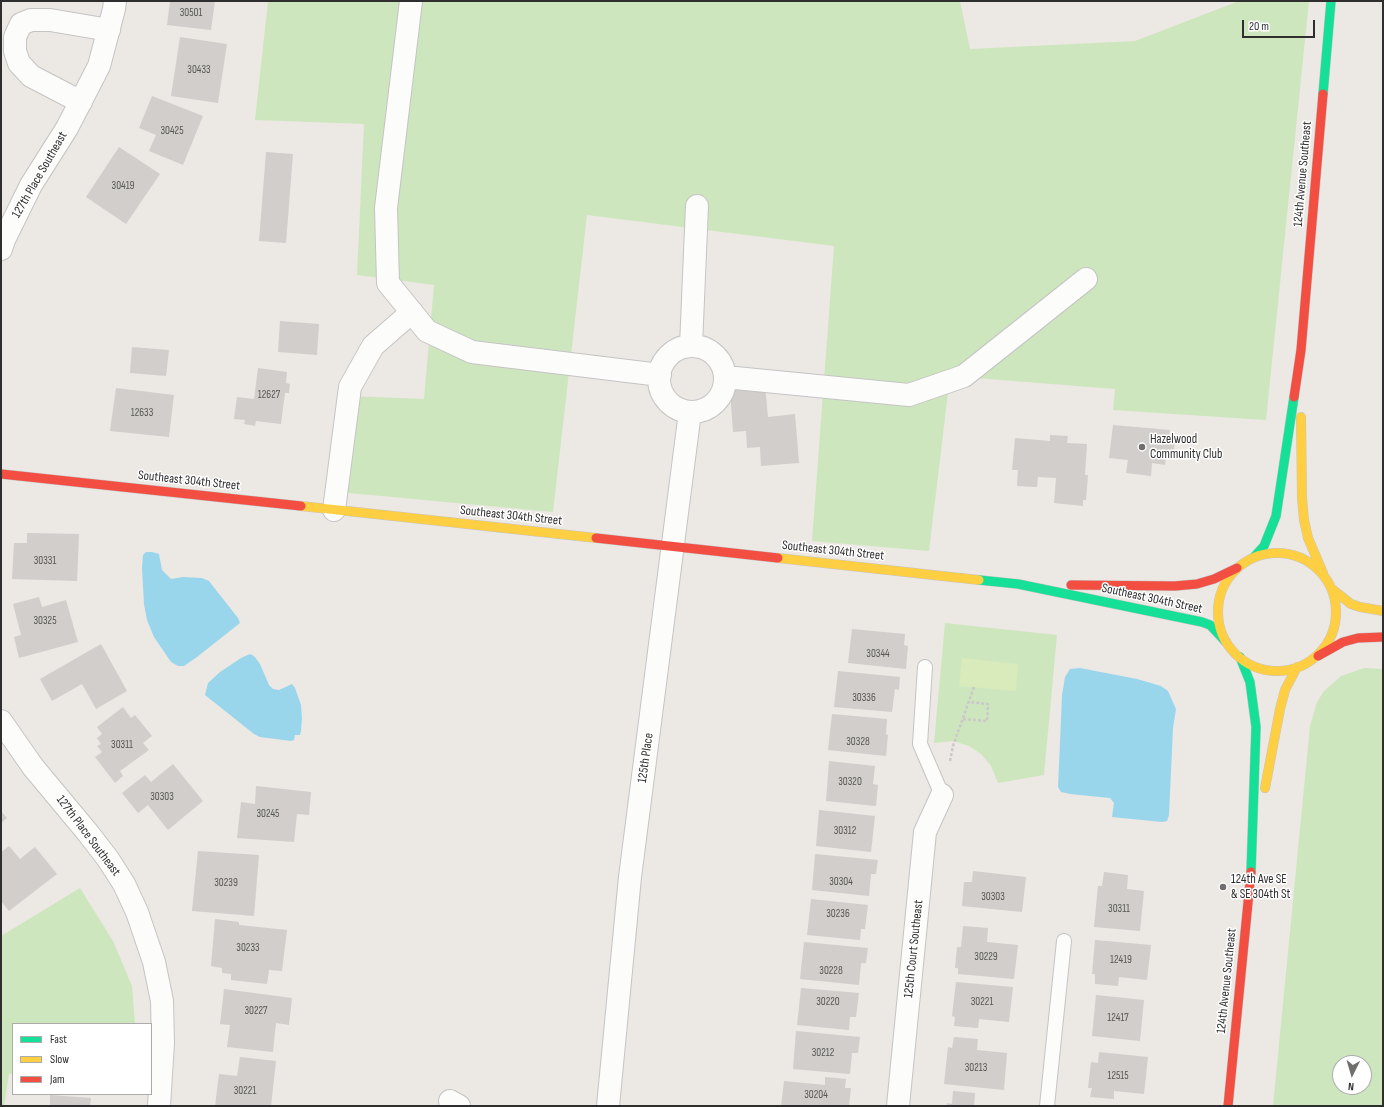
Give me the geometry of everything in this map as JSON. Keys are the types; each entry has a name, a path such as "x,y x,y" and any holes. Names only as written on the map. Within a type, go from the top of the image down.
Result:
{"street":[{"name":"127th Place Southeast","path":"1,249 31,185 67,128 99,66 115,1"},
{"path":"411,1 386,208 388,283 427,331 472,352 660,375"},
{"name":"124th Avenue Southeast","path":"1254,557 1264,546 1276,516 1301,350 1331,1"},
{"path":"81,102 31,76 19,63 15,51 15,37 21,24 31,20 50,20 108,30"},
{"path":"691,346 698,206"},
{"path":"725,377 909,395 964,376 1086,279"},
{"path":"334,510 350,388 373,346 412,312"},
{"path":"691,346 707,349 717,356 723,365 725,377 724,388 720,398 711,406 690,412 671,404 664,396 660,386 660,375 662,365 668,356 676,350 691,346"},
{"name":"124th Avenue Southeast","path":"1301,350 1303,505 1308,538 1323,573"},
{"name":"125th Place","path":"608,1106 630,877 674,547 690,412"},
{"name":"Southeast 304th Street","path":"1,474 1018,584 1176,586 1214,579 1238,567"},
{"path":"1315,657 1327,643 1335,626 1337,608 1332,590 1323,573 1308,561 1291,554 1272,553 1254,557 1238,567 1225,583 1219,602 1219,623 1226,642 1240,657 1257,667 1277,671 1297,667 1343,642 1358,638 1383,636"},
{"name":"Southeast 304th Street","path":"1018,584 1202,622 1210,625 1226,642"},
{"path":"1332,590 1351,604 1383,612"},
{"name":"124th Avenue Southeast","path":"1228,1106 1252,858 1256,727 1250,682 1240,657"},
{"name":"124th Avenue Southeast","path":"1252,858 1280,709 1285,690 1297,667"},
{"name":"127th Place Southeast","path":"1,721 33,767 108,859 124,884 137,912 154,962 162,1001 163,1043 159,1106"},
{"name":"125th Court Southeast","path":"898,1106 925,832 942,795"}],"lane":[{"path":"925,667 920,744 942,795"},
{"path":"1048,1106 1064,941"}],"path":[{"path":"942,795 953,746 974,687"},
{"path":"963,719 987,721 988,704 969,702"}],"green space":[{"path":"268,1 960,1 970,49 1135,41 1239,1 1309,1 1266,420 1113,410 1115,389 950,376 929,551 812,541 834,246 587,215 553,512 338,492 350,396 424,399 434,285 357,275 364,124 255,120"},
{"path":"945,623 1057,635 1044,775 998,783 991,766 981,754 969,746 953,741 934,743"},
{"path":"962,658 1018,664 1016,691 959,686"},
{"path":"1364,668 1383,669 1383,1106 1273,1106 1310,726 1317,702 1324,691 1341,676"},
{"path":"80,888 113,941 132,986 135,1023 12,1023 12,1074 9,1074 4,1106 1,1106 1,936"}],"water":[{"path":"146,552 159,554 162,570 171,579 183,577 202,578 209,581 238,618 240,623 184,666 178,666 171,662 154,637 147,620 144,604 142,568 143,555"},
{"path":"250,654 254,656 260,664 269,685 273,689 279,690 292,684 295,688 301,705 302,718 300,735 295,735 294,740 291,741 260,737 254,734 205,695 208,683 220,672 241,658"},
{"path":"1080,668 1137,679 1161,686 1168,691 1176,709 1173,728 1169,815 1167,821 1162,822 1112,817 1114,803 1110,798 1070,794 1061,792 1058,787 1062,695 1065,677 1070,669"}],"building":[{"path":"170,1 215,1 211,30 167,25"},
{"path":"180,37 227,44 218,103 171,96"},
{"path":"152,96 203,116 183,165 149,151 156,135 139,128"},
{"path":"119,147 160,174 126,224 86,197"},
{"path":"266,152 293,154 286,243 259,241"},
{"path":"280,321 319,324 317,355 278,352"},
{"path":"132,347 169,350 166,376 130,373"},
{"path":"258,368 287,372 286,383 290,384 289,393 285,393 281,424 256,421 255,426 244,424 245,420 234,419 237,397 254,399"},
{"path":"765,386 768,417 795,414 799,463 761,466 760,447 747,448 746,431 733,432 730,389"},
{"path":"116,388 174,395 169,437 110,431"},
{"path":"1113,425 1170,430 1169,439 1175,440 1173,457 1166,456 1165,465 1152,463 1151,476 1126,473 1128,460 1109,458"},
{"path":"1050,435 1068,436 1067,443 1087,444 1085,475 1088,475 1086,500 1083,500 1083,506 1054,503 1056,478 1038,477 1037,487 1017,486 1018,470 1012,470 1015,438 1050,441"},
{"path":"27,533 79,534 77,581 12,579 14,543 27,543"},
{"path":"39,597 42,607 66,600 78,642 19,658 14,637 21,635 13,604"},
{"path":"852,629 905,634 904,645 908,646 906,669 848,663"},
{"path":"101,644 127,691 96,709 82,684 52,701 40,679"},
{"path":"838,671 900,677 899,690 895,689 892,712 834,707"},
{"path":"123,707 131,718 135,715 152,736 143,743 149,750 120,771 123,776 115,783 95,757 102,752 97,746 101,744 97,738 102,734 97,727"},
{"path":"832,714 887,719 886,734 888,735 886,756 828,750"},
{"path":"829,761 875,766 873,784 878,785 876,806 826,801"},
{"path":"173,764 203,801 168,830 148,805 138,813 122,793 145,775 151,782"},
{"path":"256,786 311,792 309,815 297,814 294,842 237,838 241,802 255,804"},
{"path":"819,810 875,816 871,852 816,846"},
{"path":"1,811 7,818 1,823"},
{"path":"9,846 20,859 35,847 57,874 9,911 1,901 1,852"},
{"path":"198,851 259,855 254,916 192,911"},
{"path":"815,854 878,860 876,874 871,874 869,896 812,890"},
{"path":"973,871 1026,877 1022,912 962,906 964,882 972,882"},
{"path":"1104,872 1128,875 1127,889 1144,891 1140,931 1094,927 1098,886 1102,886"},
{"path":"811,899 868,905 865,929 861,929 860,940 807,935"},
{"path":"215,919 239,922 239,925 287,930 282,971 269,970 267,984 231,980 231,974 222,973 222,968 211,966"},
{"path":"963,926 988,928 987,942 1018,945 1014,979 958,974 958,968 955,968 957,947 961,947"},
{"path":"1095,940 1151,945 1147,980 1119,977 1118,986 1095,984 1095,974 1092,974"},
{"path":"804,942 868,948 866,963 861,963 859,985 800,979"},
{"path":"956,982 1013,987 1009,1022 979,1019 978,1028 954,1026 955,1017 952,1016"},
{"path":"801,988 859,993 856,1017 850,1017 849,1030 797,1025"},
{"path":"224,989 292,998 289,1025 276,1023 273,1052 227,1047 230,1025 220,1024"},
{"path":"1096,995 1144,1000 1140,1041 1092,1036"},
{"path":"796,1031 860,1037 858,1053 852,1053 850,1074 793,1069"},
{"path":"954,1037 978,1039 977,1050 1007,1053 1004,1090 944,1084 948,1047 952,1048"},
{"path":"1099,1052 1148,1057 1144,1094 1114,1091 1114,1099 1090,1097 1092,1088 1088,1088 1091,1062 1098,1063"},
{"path":"240,1057 276,1061 271,1106 215,1106 219,1074 237,1076"},
{"path":"825,1077 846,1079 845,1088 851,1088 849,1106 781,1106 784,1081 825,1085"},
{"path":"953,1091 975,1093 974,1106 947,1106 947,1103 952,1104"},
{"path":"50,1095 91,1098 90,1106 50,1106"}],"traffic: fast":[{"path":"1323,94 1331,1"},
{"path":"1254,557 1264,546 1276,516 1294,397"},
{"path":"979,580 1018,584 1202,622 1210,625 1226,642"},
{"path":"1240,657 1250,682 1256,727 1251,872"}],"traffic: slow":[{"path":"1301,417 1302,498 1304,520 1308,538 1323,573"},
{"path":"301,506 596,538"},
{"path":"1277,553 1288,554 1310,563 1326,579 1335,601 1336,612 1335,623 1326,645 1310,661 1288,670 1277,671 1266,670 1244,661 1228,645 1219,623 1218,612 1219,601 1228,579 1244,563 1266,554 1277,553"},
{"path":"778,558 979,580"},
{"path":"1332,589 1351,604 1383,611"},
{"path":"1265,788 1285,690 1297,667"}],"traffic: jam":[{"path":"1294,397 1301,350 1323,94"},
{"path":"1,474 301,506"},
{"path":"596,538 778,558"},
{"path":"1071,585 1175,586 1197,584 1214,579 1237,568"},
{"path":"1318,656 1343,642 1358,638 1383,637"},
{"path":"1228,1106 1251,872"}],"place":[{"name":"Hazelwood Community Club","path":"1142,447"},
{"name":"124th Ave SE & SE 304th St","path":"1223,887"}]}
